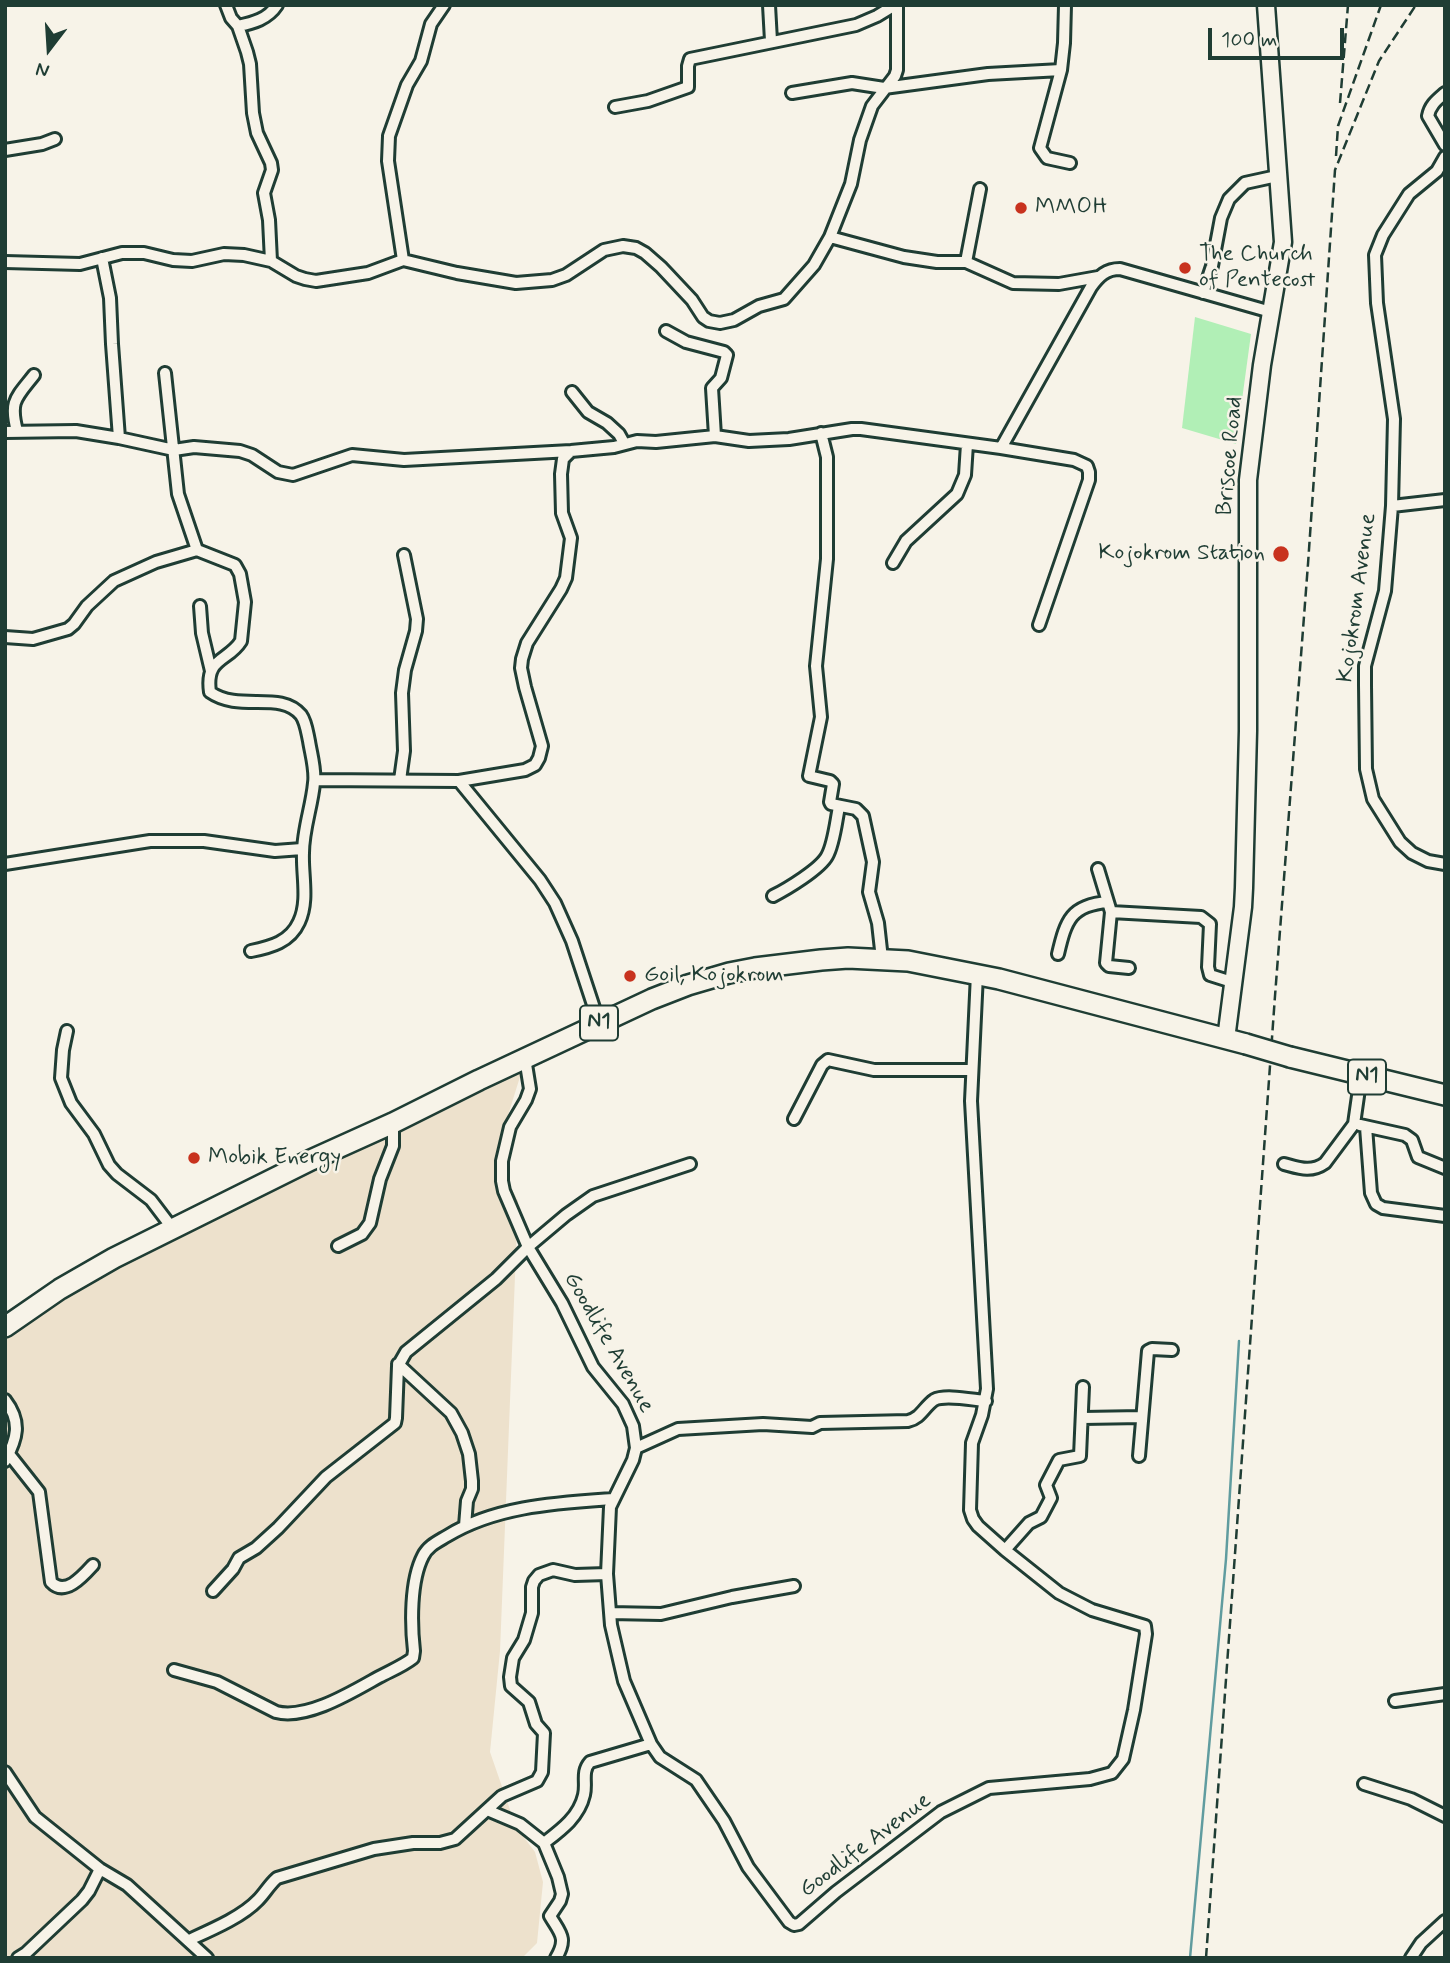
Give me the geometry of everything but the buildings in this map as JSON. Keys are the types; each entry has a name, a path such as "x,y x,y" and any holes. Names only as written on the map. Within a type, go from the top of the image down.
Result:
{"highway":[{"name":"N1","path":"5,1326 85,1274 311,1160 599,1023 688,985 729,973 821,960 908,961 977,974 1445,1095"}],"street":[{"path":"226,5 231,18 238,26 250,64 257,133 271,163 272,170 264,193 269,220 271,261"},
{"path":"238,26 256,22 272,12 277,5"},
{"path":"402,260 388,160 389,136 407,85 421,61 431,24 444,5"},
{"path":"769,5 771,41"},
{"path":"5,262 80,264 122,253 144,253 173,260 192,261 224,254 244,255 271,261 296,276 316,281 368,273 402,260 516,283 552,280 566,275 604,250 623,246 636,248 661,267 692,300 703,317 720,323 783,299 809,272 830,237 851,184 860,140 872,106 897,70 896,5 856,25 690,59 688,87 648,102 615,107"},
{"path":"1065,5 1061,70 1040,148 1047,159 1070,163"},
{"name":"Briscoe Road","path":"1226,1039 1243,907 1247,825 1248,480 1262,365 1283,242 1266,5"},
{"path":"792,93 852,83 884,88 988,74 1061,70"},
{"path":"1445,93 1434,102 1428,116 1445,145"},
{"path":"5,150 55,139"},
{"name":"Kojokrom Avenue","path":"1445,157 1437,171 1409,194 1383,235 1376,254 1377,303 1394,419 1392,506 1385,591 1365,666 1366,769 1373,799 1400,842 1412,853 1428,861 1445,864"},
{"path":"1203,293 1212,267 1221,218 1229,199 1245,183 1277,176"},
{"path":"966,262 980,189"},
{"path":"830,237 904,257 937,262 966,262 1013,283 1059,284 1098,278"},
{"path":"102,258 110,298 119,438"},
{"path":"1001,448 1098,278 1109,270 1120,269 1271,312"},
{"path":"666,331 686,342 727,355 721,378 712,388 715,436"},
{"path":"165,373 178,494 197,550"},
{"path":"34,376 13,405 11,432 76,431 174,450 194,447 240,451 252,455 278,472 293,475 352,455 404,460 571,451 614,447 624,443 715,436 749,441 789,439 862,429 1074,460 1087,466 1089,480 1039,625"},
{"path":"572,392 587,412 607,423 624,443"},
{"path":"821,433 827,457 827,579 816,666 821,717 809,774 810,777 832,783 830,803 856,809 863,817 873,862 869,892 878,923 881,959"},
{"path":"893,563 906,541 957,494 965,475 967,444"},
{"path":"315,780 459,781 526,770 535,765 542,746 525,687 522,659 527,643 566,578 571,538 562,513 561,474 563,459 571,451"},
{"path":"1392,506 1445,500"},
{"path":"5,637 33,639 68,629 87,606 114,581 156,562 197,550 234,565 240,575 245,602 241,641 219,659 211,671"},
{"path":"400,779 404,751 402,693 417,619 404,555"},
{"path":"200,607 202,633 211,671 210,692 220,699 230,701 282,703 293,707 303,718 307,728 315,780 302,849 304,909 288,938 273,946 251,951"},
{"path":"459,781 540,880 555,903 572,941 599,1023"},
{"path":"773,896 788,889 826,860 839,807"},
{"path":"5,864 173,839 275,851 302,849"},
{"path":"1098,869 1109,907 1106,963 1109,966 1129,968"},
{"path":"1058,954 1068,921 1087,905 1201,918 1210,924 1210,975 1233,982"},
{"name":"Goodlife Avenue","path":"525,1058 530,1089 510,1127 502,1161 504,1191 527,1247 562,1303 593,1367 624,1404 633,1426 636,1448 633,1460 610,1507 607,1574 611,1625 624,1681 651,1744 660,1757 696,1780 724,1821 748,1867 794,1925 799,1924 836,1892 941,1812 989,1788 1090,1779 1112,1773 1123,1759 1135,1710 1145,1626 1092,1610 1059,1593 978,1526 970,1510 971,1443 986,1401 987,1389 971,1101 977,974"},
{"path":"67,1031 61,1078 71,1103 94,1134 109,1165 151,1200 173,1229"},
{"path":"794,1119 822,1065 828,1060 874,1070 972,1070"},
{"path":"1284,1164 1306,1170 1325,1163 1354,1124 1361,1075"},
{"path":"338,1247 362,1234 370,1223 380,1179 393,1146 393,1123"},
{"path":"1354,1124 1405,1135 1412,1140 1418,1157 1445,1168"},
{"path":"1366,1127 1371,1193 1376,1204 1383,1208 1445,1216"},
{"path":"213,1591 239,1558 256,1548 278,1528 326,1477 395,1423 398,1364 406,1352 496,1279 527,1247 593,1196 690,1164"},
{"path":"1139,1456 1148,1351 1172,1350"},
{"path":"398,1364 451,1413 462,1433 469,1454 472,1481 465,1526"},
{"path":"1005,1550 1029,1523 1040,1519 1043,1514 1051,1498 1046,1486 1059,1460 1080,1456 1083,1387"},
{"path":"636,1448 678,1429 763,1424 814,1427 820,1423 908,1421 917,1418 932,1401 942,1397 986,1401"},
{"path":"5,1400 14,1413 16,1426 15,1439 7,1458 39,1492 51,1582 59,1587 73,1585 93,1565"},
{"path":"1083,1418 1142,1417"},
{"path":"174,1670 217,1682 285,1715 338,1700 413,1658 411,1611 418,1569 431,1546 465,1526 521,1508 613,1499"},
{"path":"190,1940 223,1925 258,1901 277,1878 374,1849 413,1843 440,1843 455,1839 502,1796 537,1781 542,1772 544,1733 536,1724 529,1702 511,1686 510,1677 513,1658 524,1640 531,1613 534,1581 553,1570 575,1575 607,1574"},
{"path":"610,1613 661,1614 794,1586"},
{"path":"1395,1701 1445,1694"},
{"path":"544,1843 568,1824 577,1810 584,1795 585,1772 590,1762 651,1744"},
{"path":"5,1772 35,1817 100,1869 127,1885 207,1958"},
{"path":"1364,1784 1411,1799 1445,1816"},
{"path":"487,1810 520,1824 544,1843 562,1894 550,1916 563,1940 556,1958"},
{"path":"25,1956 82,1900 100,1869"},
{"path":"1411,1958 1421,1943 1443,1925"}],"shaded area":[{"path":"524,1064 495,1157 518,1201 500,1651 490,1752 516,1827 535,1852 543,1882 537,1943 522,1958 5,1958 5,1334 164,1238"}],"green space":[{"path":"1195,317 1251,334 1236,444 1182,428"}],"waterway":[{"path":"1190,1958 1226,1559 1239,1341"}],"railway":[{"path":"1340,103 1348,5"},
{"path":"1336,156 1338,126 1381,5"},
{"path":"1206,1958 1335,170 1379,61 1416,5"}],"place":[{"name":"MMOH","path":"1021,208"},
{"name":"The Church of Pentecost","path":"1185,268"},
{"name":"Kojokrom Station","path":"1281,554"},
{"name":"Goil, Kojokrom","path":"630,976"},
{"name":"Mobik Energy","path":"194,1158"}]}
